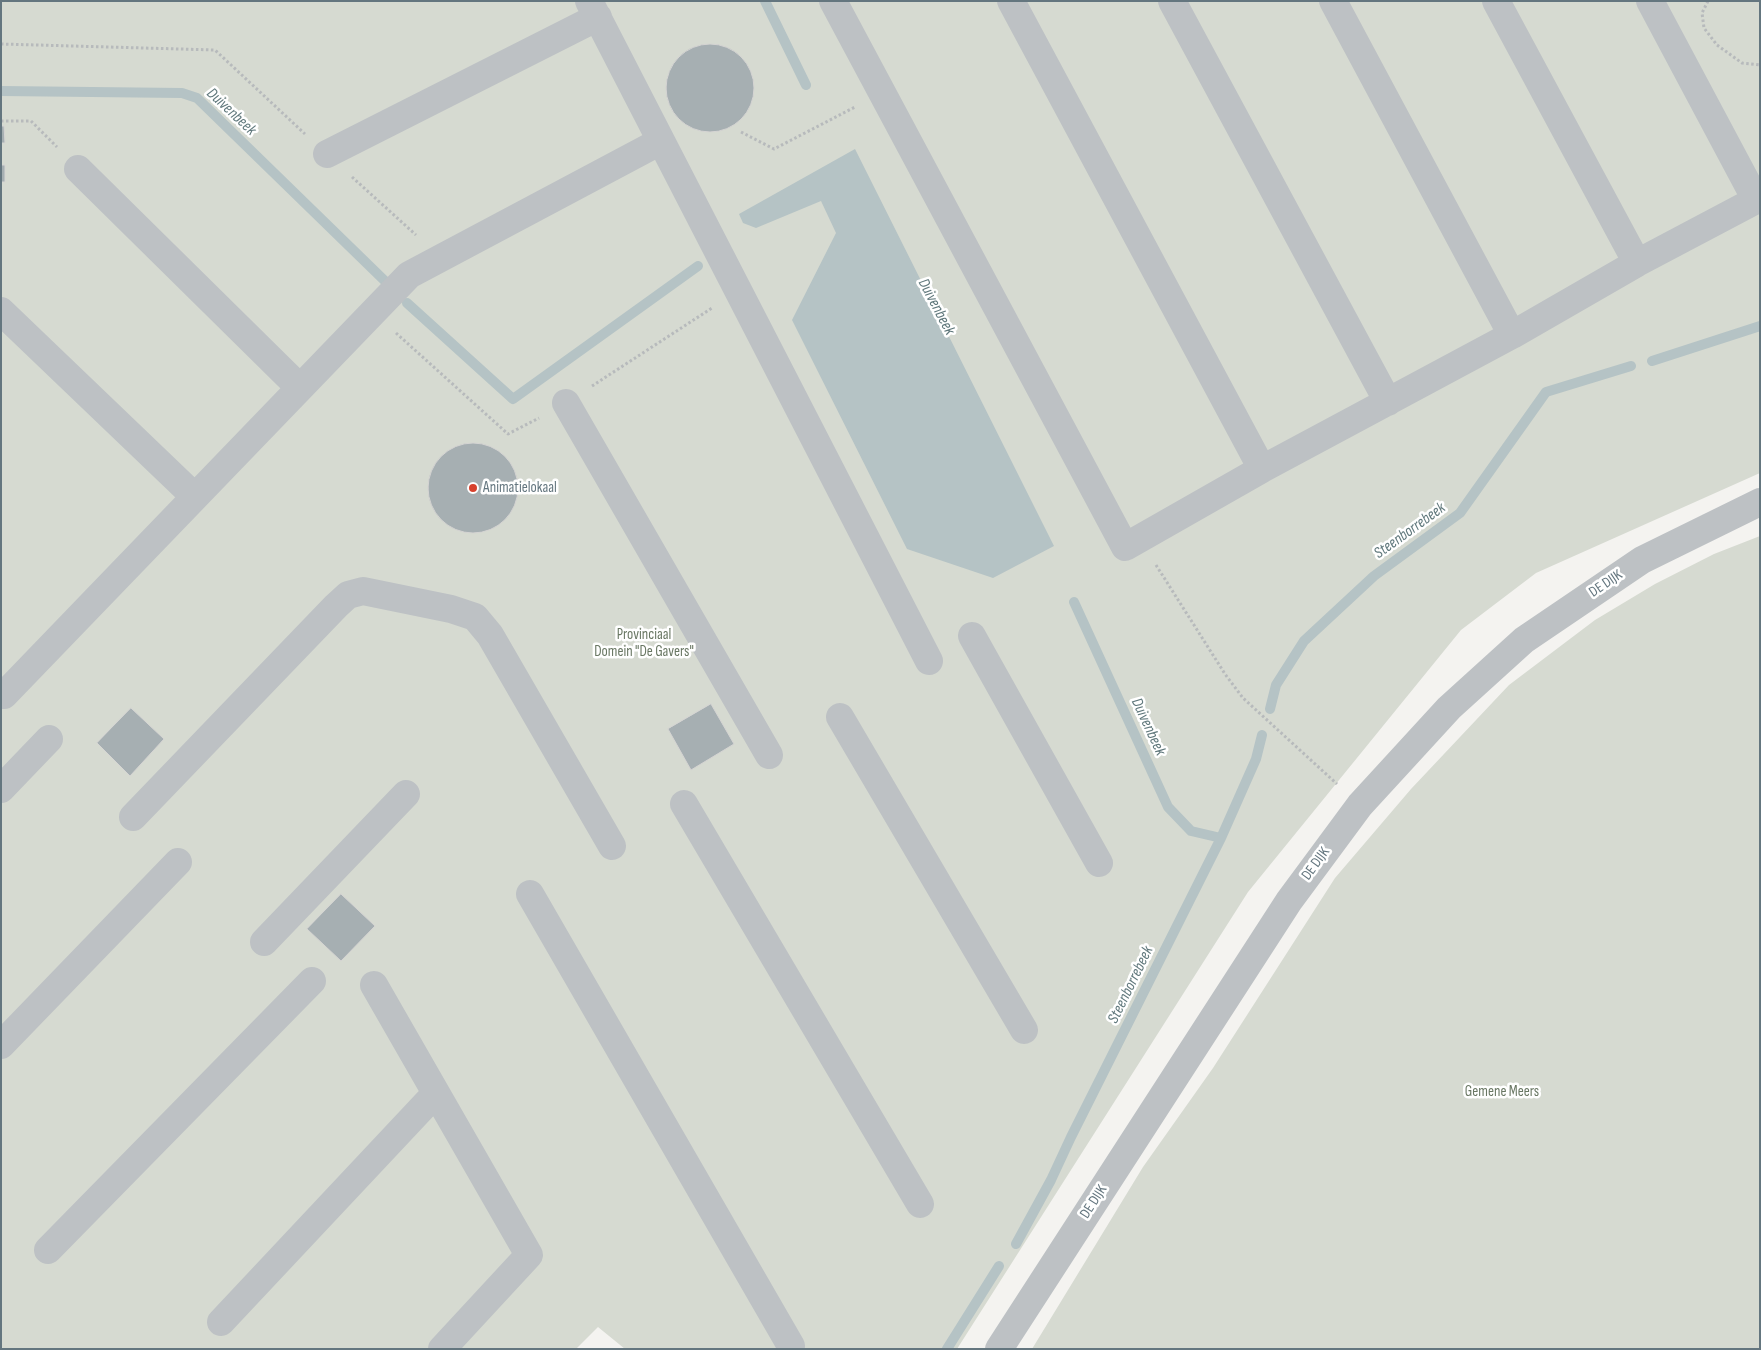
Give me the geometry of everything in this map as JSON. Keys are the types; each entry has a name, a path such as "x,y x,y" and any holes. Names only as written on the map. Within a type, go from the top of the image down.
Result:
{"street":[{"path":"833,1 1125,547 1262,469 1512,335 1637,263 1756,200 1650,1"},
{"path":"1010,1 1262,469"},
{"path":"1172,1 1388,402"},
{"path":"1333,1 1512,335"},
{"path":"1496,1 1637,263"},
{"path":"327,154 593,9 929,661"},
{"path":"4,696 194,496 409,275 661,141"},
{"path":"78,169 300,388"},
{"path":"1,311 194,496"},
{"path":"566,403 769,755"},
{"name":"DE DIJK","path":"999,1349 1288,901 1360,805 1449,708 1524,640 1642,560 1760,502"},
{"path":"133,817 336,606 348,595 363,591 451,609 475,617 490,635 612,846"},
{"path":"972,636 1099,863"},
{"path":"840,717 1024,1030"},
{"path":"1,789 49,739"},
{"path":"264,942 406,794"},
{"path":"684,804 920,1204"},
{"path":"1,1045 178,862"},
{"path":"530,894 791,1346"},
{"path":"48,1250 312,981"},
{"path":"374,985 529,1255 442,1349"},
{"path":"221,1322 436,1093"}],"path":[{"path":"1708,1 1702,12 1704,28 1717,44 1742,63 1760,65"},
{"path":"1,44 215,50 441,258"},
{"path":"742,132 774,149 882,93"},
{"path":"1,121 32,121 78,169"},
{"path":"374,311 508,434 566,403 738,292"},
{"path":"1140,539 1226,674 1244,698 1360,805"}],"green space":[{"name":"Provinciaal Domein \"De Gavers\"","path":"1,1 1760,1 1760,473 1536,573 1461,630 1248,892 957,1349 625,1349 598,1327 576,1349 4,1349 1,1347"},
{"name":"Gemene Meers","path":"1760,536 1760,1349 1032,1349 1143,1167 1213,1068 1335,878 1411,789 1509,685 1595,620 1655,584 1714,554"}],"shaded area":[{"path":"855,149 1054,546 993,578 907,549 792,320 836,233 821,201 756,228 743,223 739,214"}],"building":[{"path":"701,44 719,44 735,51 747,63 754,79 754,97 747,113 735,125 719,132 701,132 685,125 673,113 666,97 666,79 673,63 685,51"},
{"path":"1,126 4,126 5,143 1,143"},
{"path":"1,165 5,165 5,182 1,182"},
{"name":"Animatielokaal","path":"473,443 490,446 505,456 515,471 518,488 515,505 505,520 490,530 473,533 456,530 441,520 431,505 428,488 431,471 441,456 456,446"},
{"path":"711,704 734,744 691,770 668,729"},
{"path":"131,708 164,739 130,776 97,743"},
{"path":"341,894 375,926 341,961 307,929"}],"waterway":[{"path":"765,1 806,85"},
{"name":"Duivenbeek","path":"1,91 182,93 197,98 387,283"},
{"name":"Duivenbeek","path":"407,303 513,399 698,266"},
{"name":"Steenborrebeek","path":"1652,361 1760,326"},
{"name":"Steenborrebeek","path":"1270,709 1276,685 1304,641 1374,576 1460,513 1546,392 1631,366"},
{"name":"Duivenbeek","path":"1074,602 1168,807 1191,831 1221,838"},
{"name":"Steenborrebeek","path":"1016,1244 1051,1180 1221,838 1256,759 1262,735"},
{"name":"Steenborrebeek","path":"947,1349 999,1266"}],"place":[{"name":"Animatielokaal","path":"473,488"}]}
